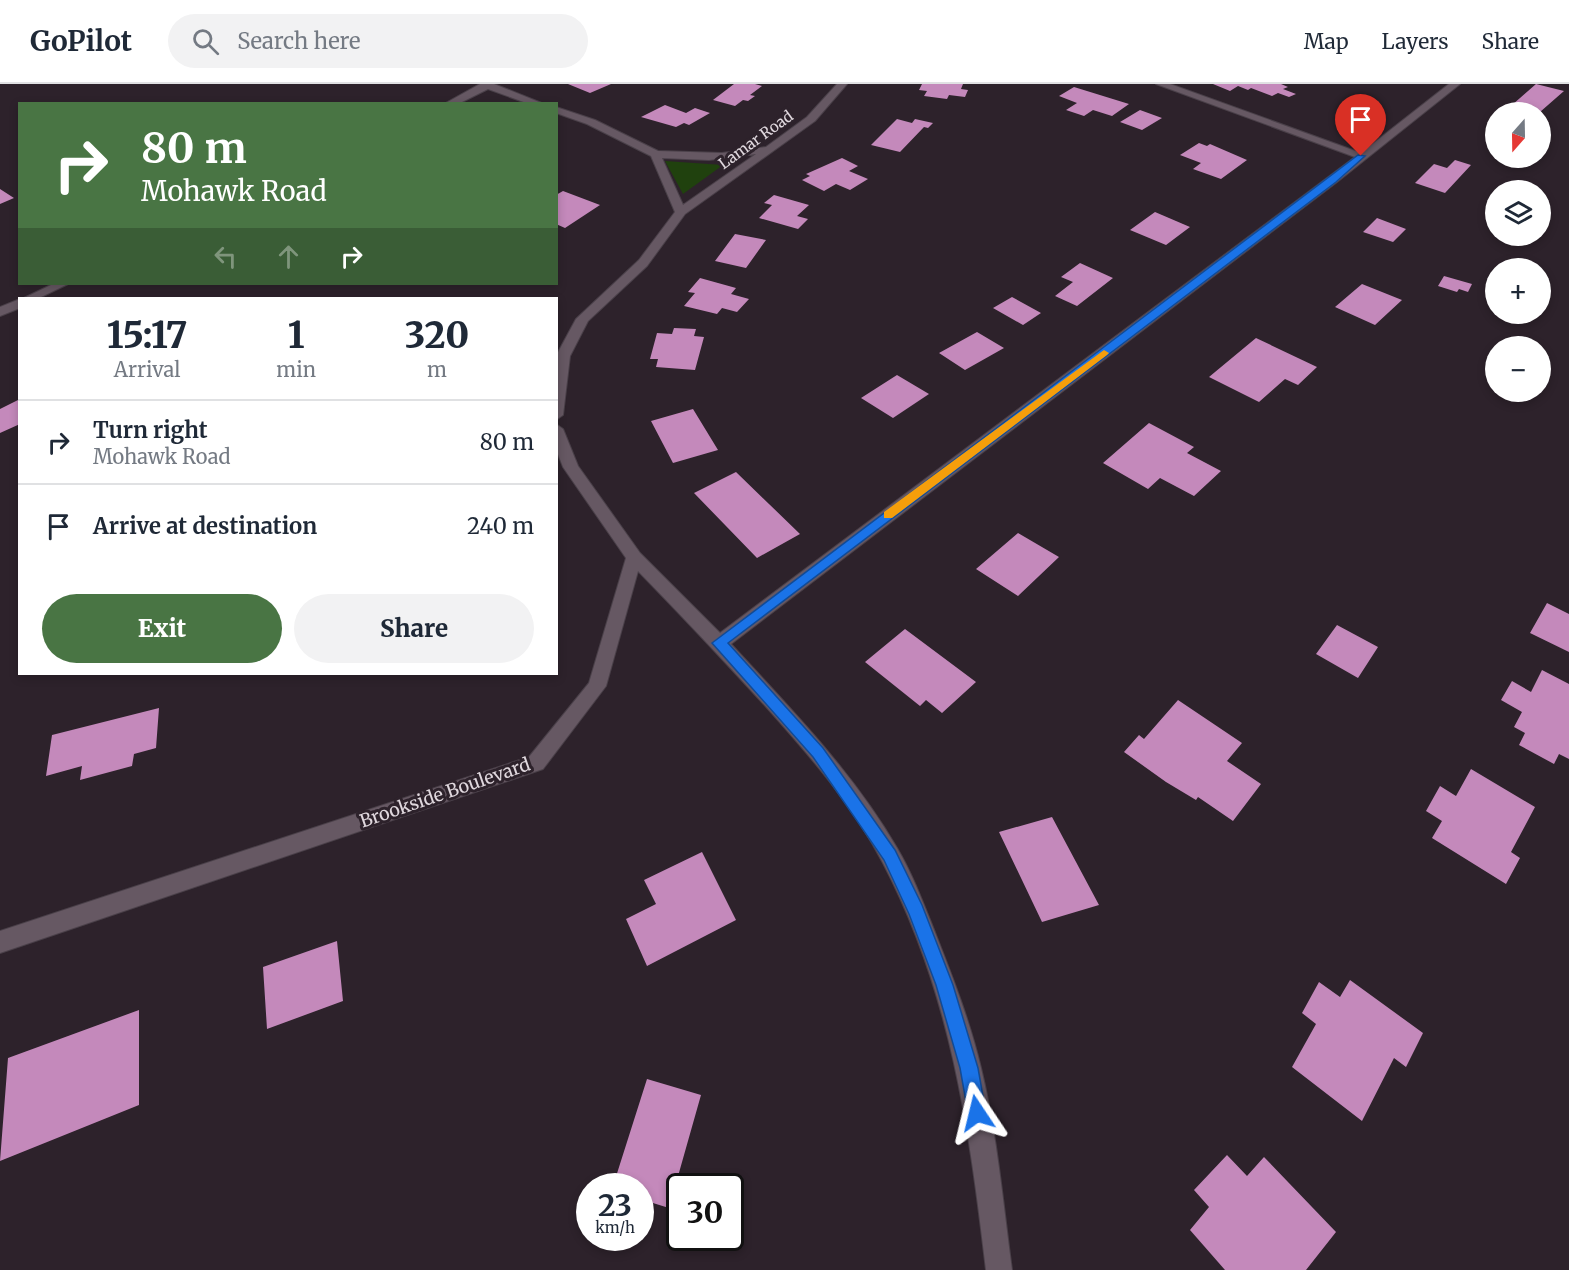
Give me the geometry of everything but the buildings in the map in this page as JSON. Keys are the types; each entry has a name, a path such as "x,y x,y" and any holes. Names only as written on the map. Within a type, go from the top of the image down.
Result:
{"street":[{"name":"Lamar Road","path":"558,398 563,356 582,319 644,263 681,212 811,118 842,84"},
{"path":"1161,84 1361,156"},
{"path":"719,643 1333,180 1455,84"},
{"path":"454,102 486,85 533,102"},
{"path":"558,111 591,122 655,154 688,159 727,156 770,148"},
{"path":"655,154 681,212"},
{"path":"32,297 60,285"},
{"path":"0,312 18,304"},
{"path":"558,434 571,467 634,557 719,643 818,752 856,803 890,855 916,911 945,985 969,1068 985,1158 999,1270"},
{"name":"Brookside Boulevard","path":"0,942 536,764 597,686 634,557"}],"green space":[{"path":"665,161 723,165 683,194"}],"slow traffic":[{"path":"888,515 1104,353"}],"route":[{"path":"977,1113 969,1068 945,985 916,911 890,855 856,803 818,752 719,643 1333,180 1361,156"}]}
